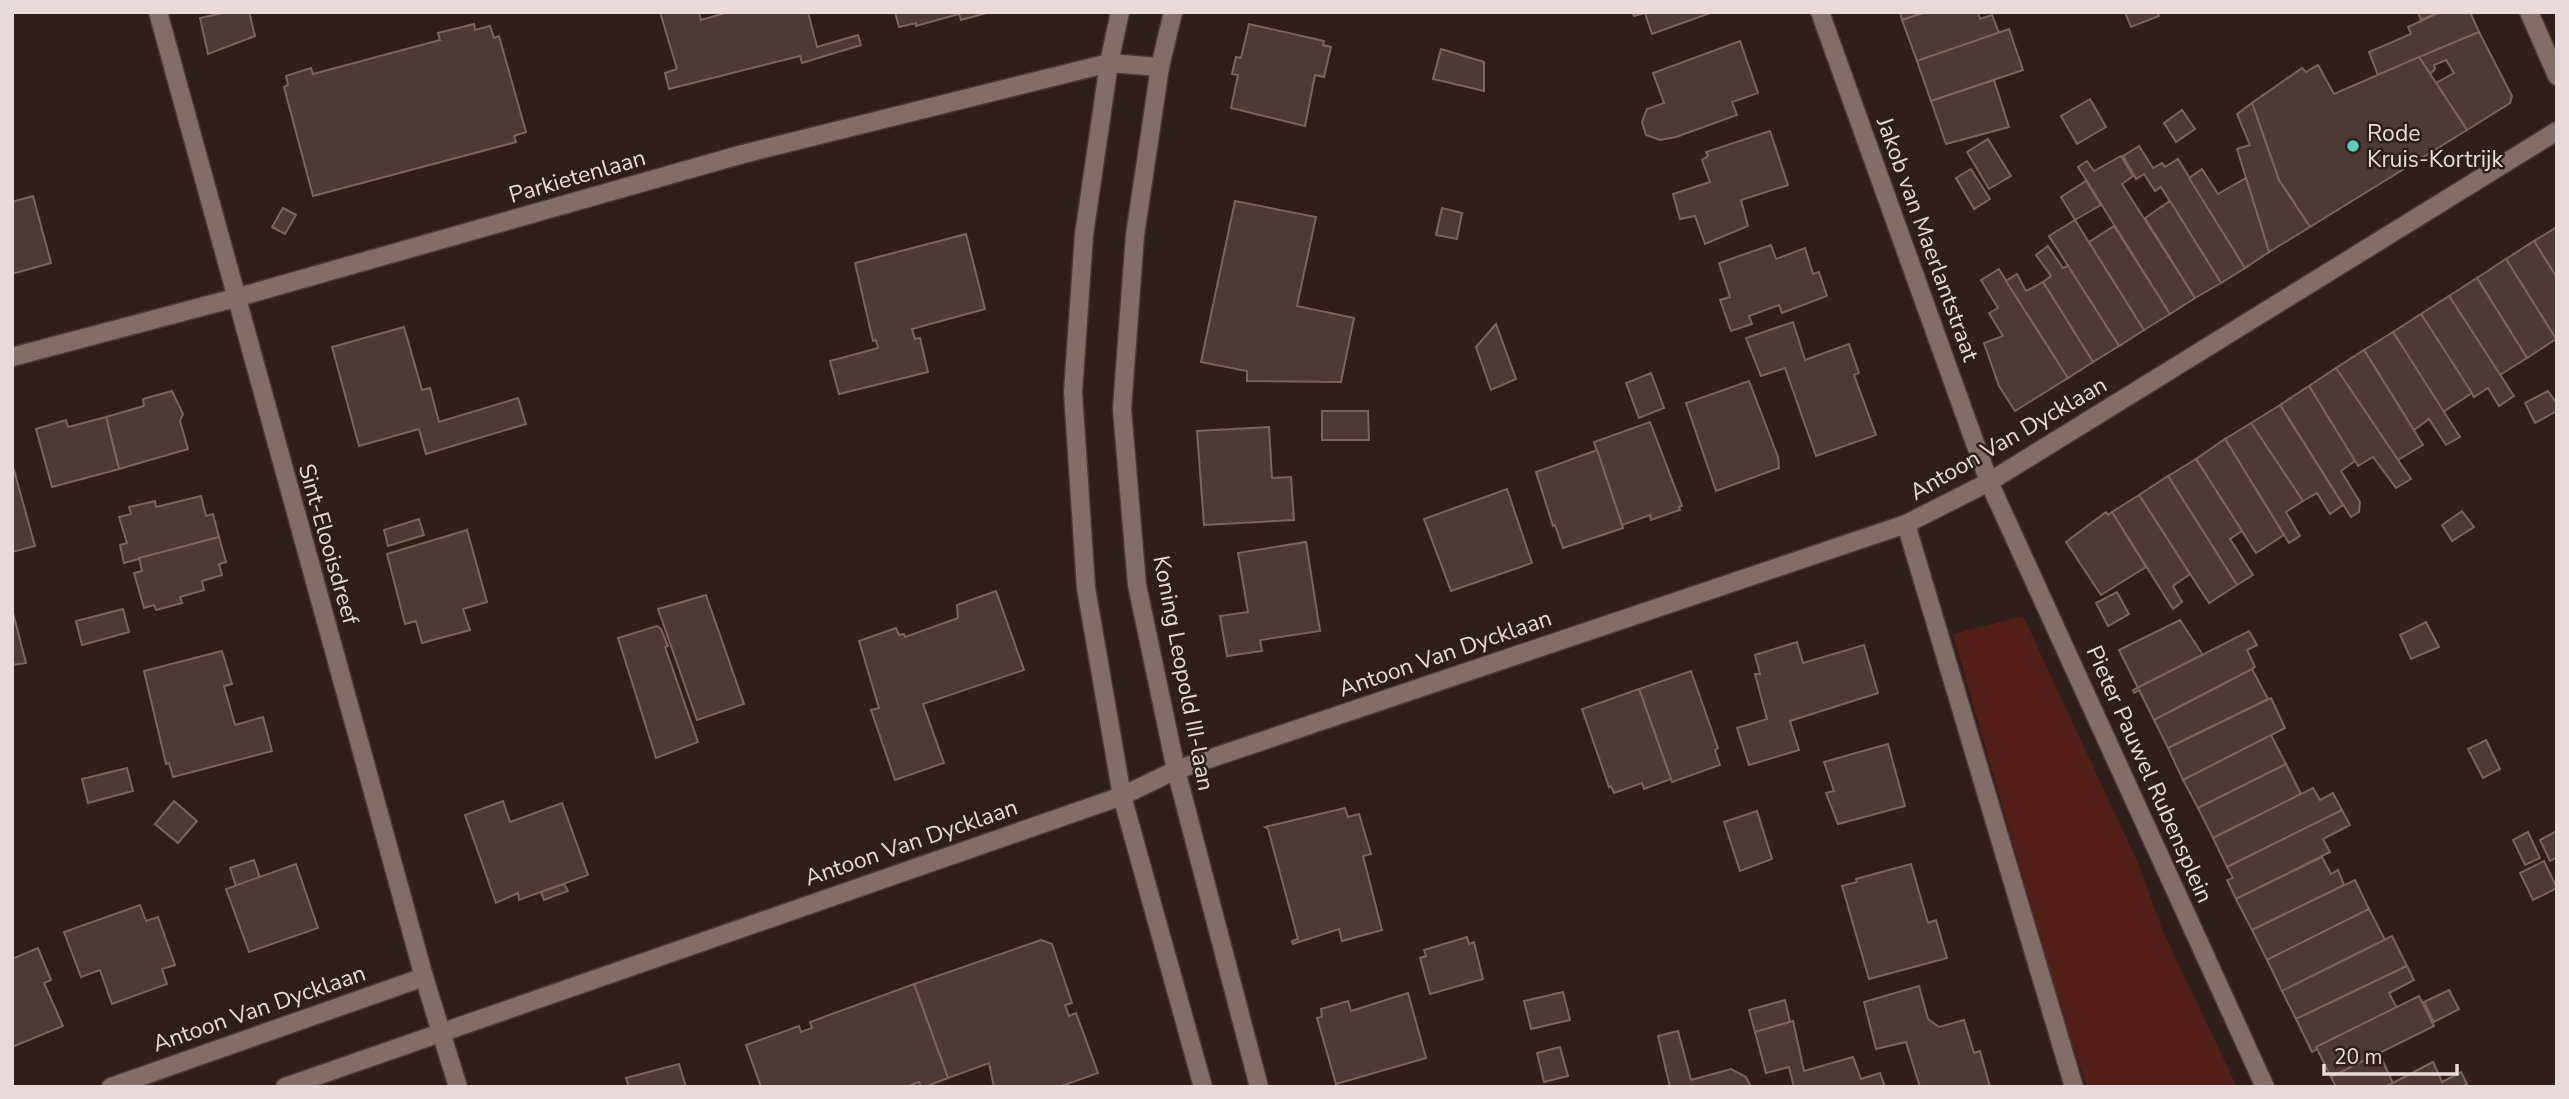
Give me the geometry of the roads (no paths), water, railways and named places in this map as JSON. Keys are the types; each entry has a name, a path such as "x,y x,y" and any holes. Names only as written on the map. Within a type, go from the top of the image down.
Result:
{"street":[{"name":"Sint-Elooisdreef","path":"158,12 424,977 443,1031 458,1087"},
{"path":"1120,12 1109,64 1084,234 1073,392 1086,588 1122,796 1203,1087"},
{"name":"Koning Leopold III-laan","path":"1173,12 1160,67 1135,235 1122,409 1137,585 1176,770 1259,1087"},
{"name":"Jakob van Maerlantstraat","path":"1819,12 1990,482"},
{"path":"2529,12 2557,76"},
{"name":"Parkietenlaan","path":"12,357 235,298 743,154 1109,64 1160,67"},
{"name":"Antoon Van Dycklaan","path":"285,1087 1122,796 1176,770 1906,524 1990,482 2557,131"},
{"name":"Pieter Pauwel Rubensplein","path":"1990,482 2265,1087"},
{"path":"1906,524 2074,1087"},
{"name":"Antoon Van Dycklaan","path":"111,1087 424,977"}],"place":[{"name":"Rode Kruis-Kortrijk","path":"2353,146"}]}
